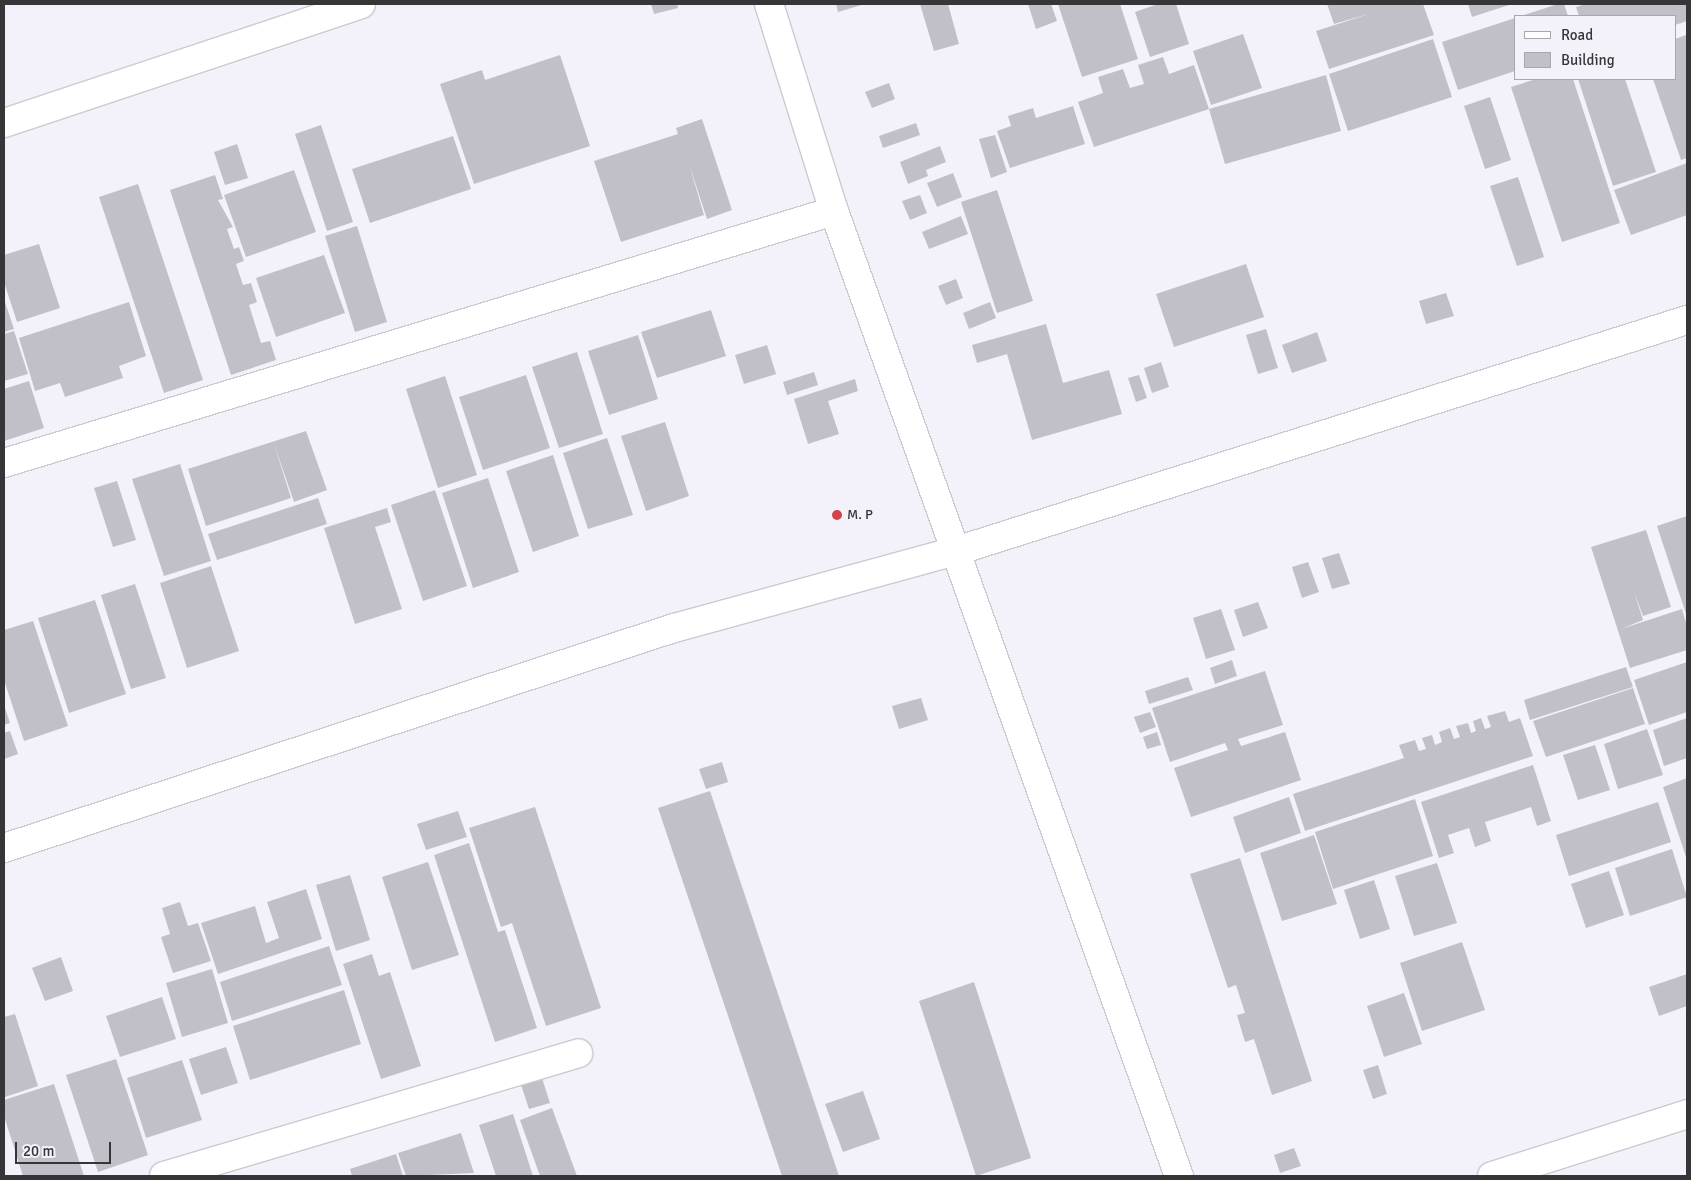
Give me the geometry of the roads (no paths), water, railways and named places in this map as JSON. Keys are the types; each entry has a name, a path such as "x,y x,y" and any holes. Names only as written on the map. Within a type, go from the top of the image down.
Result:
{"street":[{"path":"4,123 361,4"},
{"path":"769,4 834,211 1178,1176"},
{"path":"4,463 834,211"},
{"path":"4,848 674,628 956,551 1687,320"},
{"path":"164,1176 578,1053"},
{"path":"1492,1176 1687,1114"}],"place":[{"name":"M. P","path":"837,515"}]}
